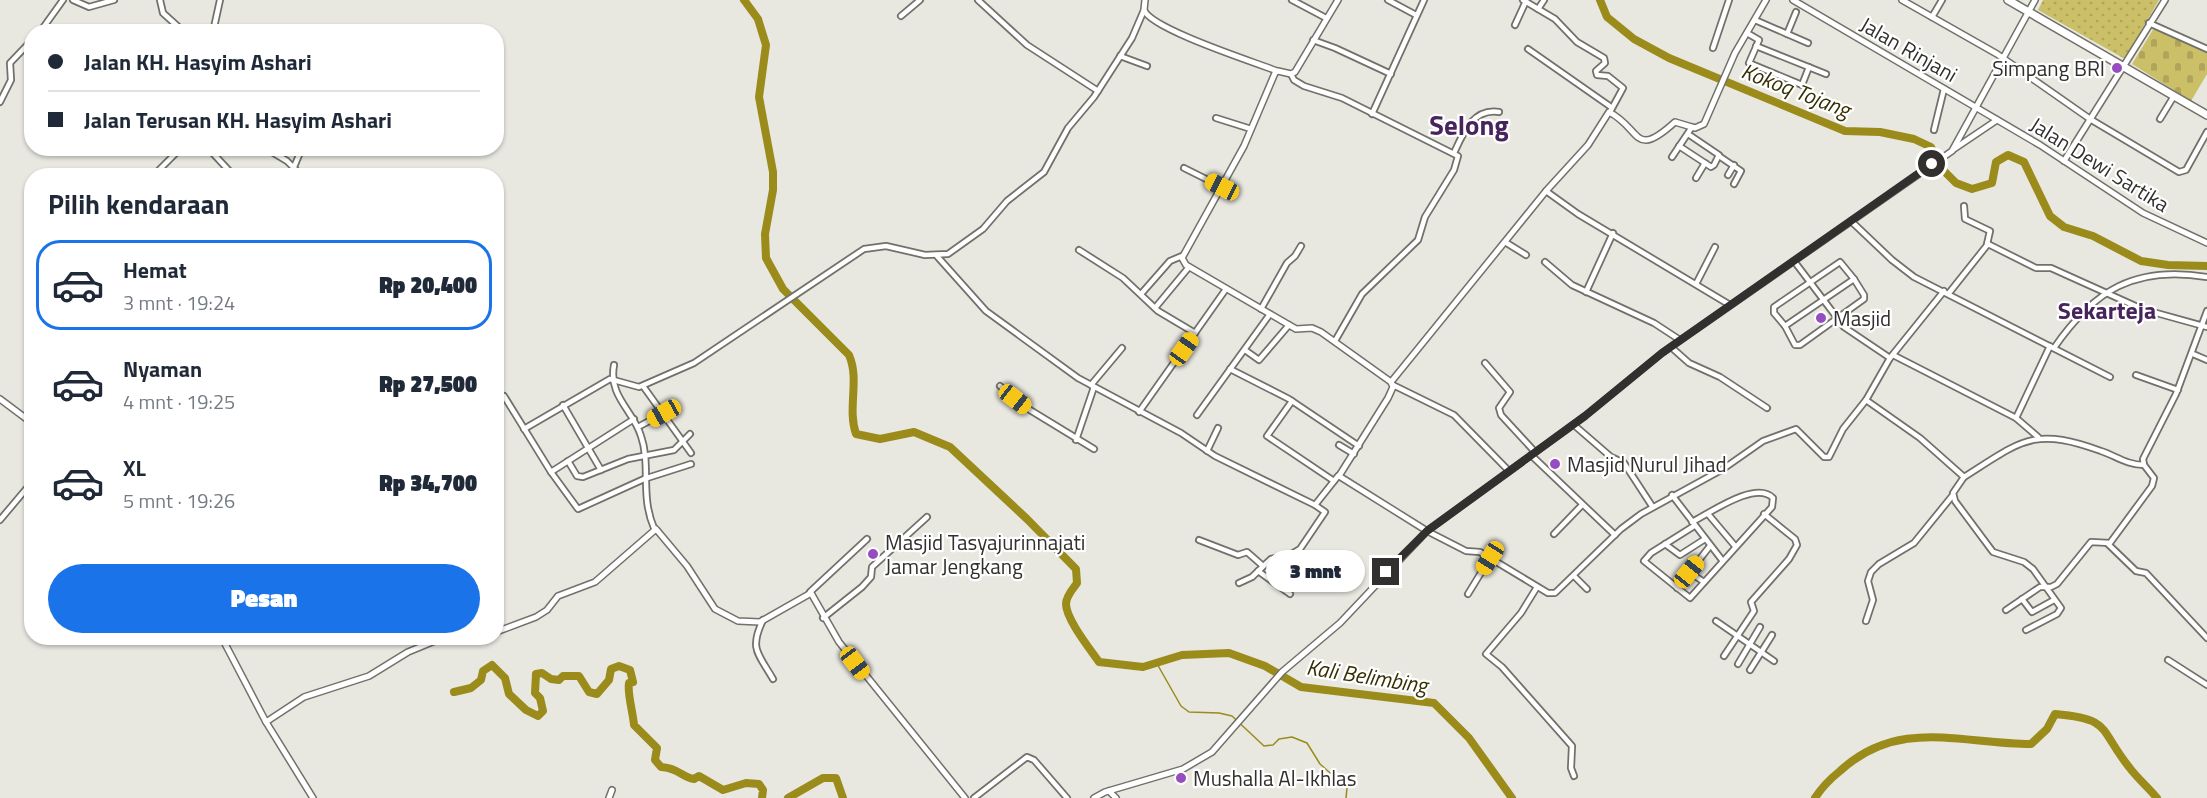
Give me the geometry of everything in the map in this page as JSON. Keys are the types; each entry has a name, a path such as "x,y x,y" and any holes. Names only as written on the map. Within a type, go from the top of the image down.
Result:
{"main road":[{"path":"2009,0 2207,116"}],"street":[{"path":"46,24 63,0"},
{"path":"73,0 92,7 114,0"},
{"path":"160,0 163,13 175,24"},
{"path":"215,24 220,0"},
{"path":"901,16 920,0"},
{"path":"978,0 1027,45 1098,91"},
{"path":"524,429 563,405 613,379 633,386 643,386 698,361 786,304 856,253 870,247 885,246 948,255 992,220 1007,201 1041,176 1068,128 1098,91 1132,38 1144,10 1145,0"},
{"path":"1292,0 1326,18"},
{"path":"1144,10 1150,19 1178,32 1277,71 1291,74 1295,72 1338,0"},
{"path":"1388,0 1416,15"},
{"path":"1372,114 1424,0"},
{"path":"1538,9 1544,0"},
{"path":"1713,48 1730,0"},
{"path":"1528,49 1610,109 1635,135 1647,140 1659,137 1675,122 1692,127 1704,124 1747,33 1766,0"},
{"name":"Jalan Rinjani","path":"1793,0 1977,108"},
{"path":"1902,0 2004,58 2090,119 2179,172 2186,170 2207,132"},
{"path":"1932,17 1942,0"},
{"path":"1949,152 1977,108 2036,0"},
{"path":"2064,161 2164,0"},
{"path":"1315,505 1354,454 1392,384 1546,191 1588,145 1623,88 1608,76 1597,75 1596,70 1605,63 1604,58 1577,42 1558,21 1524,1 1515,25"},
{"path":"1787,34 1796,12"},
{"path":"1755,20 1808,43"},
{"path":"2149,23 2207,49"},
{"path":"1747,33 1758,38 1749,63 1802,85 1809,68"},
{"path":"1313,40 1333,46 1391,74"},
{"path":"1756,46 1826,74"},
{"path":"0,102 11,80 10,63 24,48"},
{"path":"1120,56 1147,66"},
{"path":"1277,71 1222,187 1182,256 1183,263 1289,325 1299,330 1315,329 1335,341 1392,384 1454,415 1509,471"},
{"path":"1291,74 1294,80 1304,86 1335,96 1458,156 1454,170 1425,218 1418,240 1362,294 1335,341"},
{"path":"1934,130 1944,89"},
{"path":"2160,119 2174,96"},
{"name":"Jalan Dewi Sartika","path":"1977,108 2143,213 2207,243"},
{"path":"1454,153 1462,135 1477,116 1486,111 1498,112"},
{"path":"1216,118 1251,129"},
{"path":"1094,798 1109,791 1183,769 1212,752 1281,673 1340,623 1427,531 1574,424 1680,340 1997,120"},
{"path":"1672,157 1692,127"},
{"path":"1688,134 1741,172 1734,183"},
{"path":"1680,146 1713,166 1719,156"},
{"path":"161,168 174,156"},
{"path":"217,156 230,168"},
{"path":"278,156 294,166 298,156"},
{"path":"1696,178 1705,163"},
{"path":"1728,175 1734,165"},
{"path":"1184,168 1222,187"},
{"path":"1546,191 1574,211 1730,305"},
{"path":"1338,476 1427,531 1466,551 1478,551 1553,594 1615,535 1652,506 1723,469 1767,440 1794,429 1799,431 1818,454 1824,458 1829,457 1843,429 1866,400 1892,357 1987,244 1990,231 1965,219 1964,206"},
{"path":"1851,221 1899,266 1938,291 1946,292 2110,377"},
{"path":"1586,292 1613,233"},
{"path":"1505,242 1526,255"},
{"path":"1987,244 2036,268 2051,268 2106,294 2157,314 2205,326"},
{"path":"1261,309 1287,263 1296,256 1301,246"},
{"path":"1696,284 1714,247"},
{"path":"1079,250 1113,271 1155,308 1196,333"},
{"path":"936,255 986,311 1092,386 1182,433 1207,451 1325,512 1300,549 1290,555 1273,558 1239,583"},
{"path":"1141,294 1174,258 1182,256"},
{"path":"1794,261 1822,301 1848,331 1892,357 2016,418 2038,437"},
{"path":"1545,262 1568,282 1654,323 1680,340"},
{"path":"1840,262 1854,279 1865,298 1798,345 1773,313 1774,307 1809,282 1840,262"},
{"path":"1155,308 1189,267"},
{"path":"2016,418 2052,347 2076,319 2106,294 2134,279 2152,274 2207,277"},
{"path":"1785,326 1854,279"},
{"path":"1139,412 1226,289"},
{"path":"2144,465 2145,454 2178,390 2205,326 2207,311"},
{"path":"1197,415 1270,314"},
{"path":"1245,350 1259,359 1289,325"},
{"path":"1671,347 1689,363 1718,376 1767,408"},
{"path":"1076,440 1083,426 1092,386 1122,348"},
{"path":"2193,354 2207,360"},
{"path":"1485,363 1510,392 1499,408 1501,415 1533,454 1582,505 1615,535"},
{"path":"614,365 613,379 618,399 634,418 638,427 644,457 647,507 654,528 687,566 715,609 738,621 755,623 763,620 810,592 867,539"},
{"path":"1230,369 1292,401 1359,446"},
{"path":"2136,375 2178,390"},
{"path":"643,386 691,453"},
{"path":"1000,386 1030,410 1094,449"},
{"path":"504,396 551,472 575,506 581,509 644,479 691,464"},
{"path":"0,399 24,417"},
{"path":"1866,400 1920,438 1964,477"},
{"path":"1292,401 1267,433 1267,437 1334,482"},
{"path":"563,405 586,448 601,470"},
{"path":"638,427 664,413"},
{"path":"551,472 634,418"},
{"path":"1574,424 1611,457 1624,463 1652,506"},
{"path":"1207,451 1218,428"},
{"path":"568,461 579,478 628,459 668,452 684,443 690,434"},
{"path":"1866,621 1873,600 1868,581 1871,572 1878,564 1914,543 1953,495 1964,477 2012,448 2038,437 2066,440 2103,451 2126,463 2144,465 2152,473 2154,483 2108,544"},
{"path":"1339,445 1354,454"},
{"path":"0,520 24,492"},
{"path":"1756,492 1768,493 1773,498 1773,504 1690,598 1644,562 1651,553 1693,524 1743,495 1756,492"},
{"path":"1672,495 1722,560"},
{"path":"1953,495 1993,552 2024,562 2039,576 2060,611 2026,630"},
{"path":"1554,534 1582,505"},
{"path":"1708,514 1735,546"},
{"path":"1724,656 1754,611 1751,602 1789,559 1797,545 1795,539 1764,514"},
{"path":"823,618 862,587 871,577 872,567 927,517"},
{"path":"504,629 548,610 558,596 595,582 625,558 654,528"},
{"path":"1665,544 1680,555 1705,539"},
{"path":"1199,540 1238,555 1247,552 1263,566"},
{"path":"2006,610 2044,586 2051,588 2058,584 2091,542 2108,544 2136,571 2146,573 2207,638"},
{"path":"1677,588 1710,546"},
{"path":"1468,594 1490,558"},
{"path":"1258,571 1290,594"},
{"path":"1689,572 1704,582"},
{"path":"1574,576 1587,589"},
{"path":"1538,587 1521,613 1486,654 1506,671 1572,746 1570,768 1574,776"},
{"path":"810,592 823,618 882,698 965,798"},
{"path":"2022,599 2032,612 2054,600"},
{"path":"763,620 755,638 755,647 773,679"},
{"path":"1716,621 1774,661"},
{"path":"1738,664 1760,627"},
{"path":"1750,670 1772,635"},
{"path":"226,645 266,722 313,798"},
{"path":"266,722 304,697 369,676 421,645"},
{"path":"2168,660 2207,685"},
{"path":"974,798 1026,757 1034,760 1067,798"},
{"path":"609,798 612,790"},
{"path":"1109,791 1116,798"}],"green space":[{"path":"2043,0 2159,0 2125,59 2038,10"},
{"path":"2154,28 2207,51 2207,74 2191,101 2132,64"}],"waterway":[{"name":"Kali Belimbing","path":"744,0 758,19 766,45 759,97 773,172 773,190 765,234 766,258 783,289 849,355 853,374 853,414 856,434 880,439 914,432 950,447 1027,519 1076,569 1077,583 1067,598 1067,610 1079,634 1099,662 1143,667 1182,655 1229,653 1265,666 1301,687 1434,703 1469,738 1512,798"},
{"name":"Kokoq Tojang","path":"1600,0 1607,17 1634,39 1669,58 1845,131 1880,132 1914,139 1931,147 1943,170 1956,183 1972,189 1992,183 1996,162 2008,155 2024,162 2050,216 2064,227 2093,236 2141,261 2168,265 2207,266"},
{"path":"1156,662 1181,706 1189,712 1232,716 1264,746 1273,745 1279,739 1292,737 1307,743 1320,764 1347,788 1346,798"},
{"path":"454,692 471,688 481,680 483,671 492,665 505,678 509,694 526,710 538,716 543,711 540,698 535,693 536,674 542,673 551,679 559,680 563,676 579,676 589,692 597,694 609,680 611,669 619,666 630,670 633,682 629,683 629,692 634,725 657,748 655,760 661,767 672,769 694,779 699,776 723,790 746,783 759,784 763,790 762,798"},
{"name":"Kali Belimbing","path":"1815,798 1826,783 1862,754 1885,744 1931,737 2031,744 2047,729 2055,714 2086,719 2102,728 2132,771 2157,798"},
{"path":"788,798 823,778 836,778 843,798"}],"place":[{"name":"Simpang BRI","path":"2117,68"},
{"name":"Masjid","path":"1821,318"},
{"name":"Masjid Nurul Jihad","path":"1555,464"},
{"name":"Masjid Tasyajurinnajati Jamar Jengkang","path":"873,554"},
{"name":"Mushalla Al-Ikhlas","path":"1181,778"}],"district":[{"name":"Selong","path":"1469,124"},
{"name":"Sekarteja","path":"2107,310"}],"route":[{"path":"1386,572 1427,531 1458,511 1585,416 1662,353 1932,164"}]}
